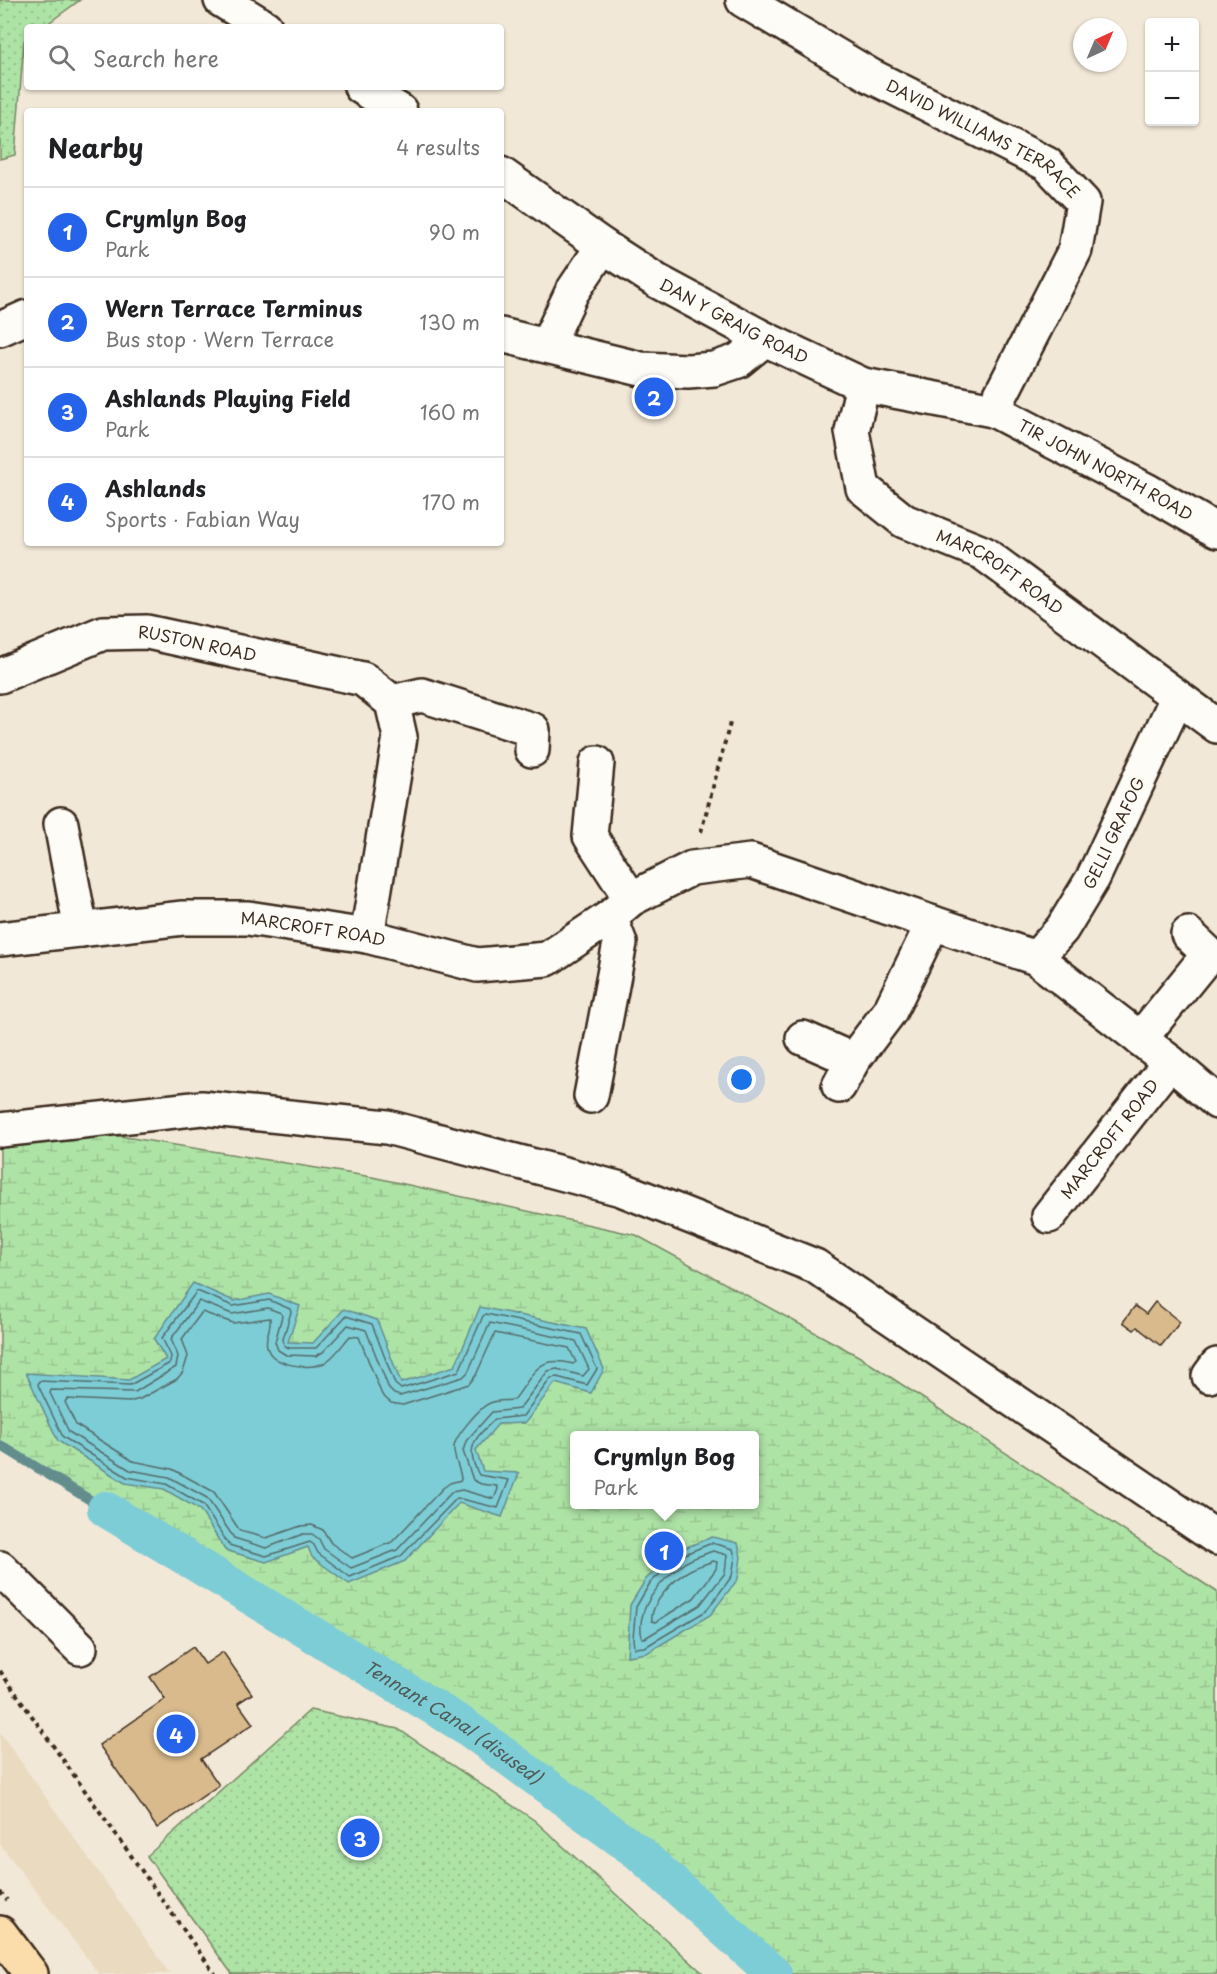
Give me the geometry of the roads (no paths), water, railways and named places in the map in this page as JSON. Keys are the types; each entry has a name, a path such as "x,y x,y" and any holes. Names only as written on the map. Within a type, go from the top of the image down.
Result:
{"highway":[{"path":"0,1933 32,1974"}],"street":[{"path":"221,0 260,24"},
{"name":"DAVID WILLIAMS TERRACE","path":"743,0 871,76 1047,164 1083,202 1076,250 993,410"},
{"path":"366,90 395,108"},
{"name":"DAN Y GRAIG ROAD","path":"504,176 657,281 765,339 862,385 993,410"},
{"path":"548,345 572,292 603,246"},
{"path":"0,329 24,318"},
{"path":"504,336 641,369 688,371 714,369 738,361 765,339"},
{"name":"MARCROFT ROAD","path":"862,385 852,431 863,488 904,521 983,553 1217,726"},
{"name":"TIR JOHN NORTH ROAD","path":"993,410 1146,490 1217,531"},
{"name":"RUSTON ROAD","path":"0,675 103,633 147,633 363,680 392,702"},
{"path":"367,936 400,737 392,702 422,695 533,730 532,750"},
{"name":"GELLI GRAFOG","path":"1036,958 1062,929 1093,878 1177,698"},
{"path":"591,1096 620,943 621,908 590,836 597,763"},
{"path":"61,824 81,930"},
{"name":"MARCROFT ROAD","path":"0,939 183,918 248,918 367,936 477,965 547,959 621,908 692,868 751,861 1036,958 1170,1062 1217,1102"},
{"path":"803,1038 846,1073 890,1011 933,923"},
{"path":"1140,1039 1209,954 1188,934"},
{"name":"MARCROFT ROAD","path":"1049,1216 1170,1062"},
{"path":"0,1130 202,1108 387,1127 621,1189 815,1266 1217,1538"},
{"path":"0,1568 80,1648"}],"water":[{"path":"193,1283 234,1301 269,1294 300,1306 288,1342 313,1343 344,1309 377,1320 401,1383 455,1366 480,1307 586,1329 604,1369 591,1393 555,1383 525,1423 498,1424 476,1450 483,1471 519,1473 502,1517 459,1503 405,1561 349,1584 312,1557 308,1547 266,1562 225,1550 200,1510 164,1489 125,1483 58,1441 26,1373 129,1380 166,1359 154,1339"},
{"path":"712,1537 738,1543 741,1557 738,1579 710,1615 647,1653 627,1656 630,1605 646,1579 677,1551"}],"waterway":[{"path":"0,1445 105,1509"},
{"name":"Tennant Canal (disused)","path":"105,1509 463,1725 639,1853 774,1974"}],"place":[{"name":"Wern Terrace Terminus","path":"654,397"},
{"name":"Crymlyn Bog","path":"664,1551"},
{"name":"Ashlands","path":"176,1734"},
{"name":"Ashlands Playing Field","path":"360,1838"}]}
